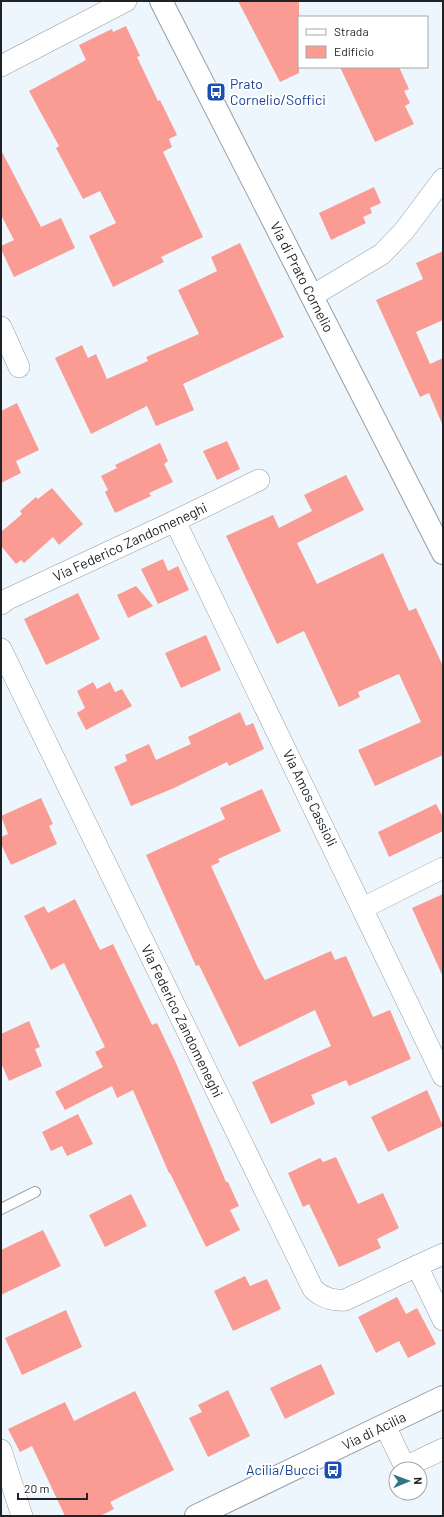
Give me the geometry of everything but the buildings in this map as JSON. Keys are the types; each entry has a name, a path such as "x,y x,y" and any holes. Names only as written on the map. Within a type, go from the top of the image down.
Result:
{"street":[{"path":"1,66 126,1"},
{"name":"Via di Prato Cornelio","path":"161,1 443,554"},
{"path":"312,296 382,254 404,231 443,179"},
{"path":"1,327 19,366"},
{"name":"Via Federico Zandomeneghi","path":"1,604 8,599 259,480"},
{"name":"Via Amos Cassioli","path":"175,521 443,1076"},
{"name":"Via Federico Zandomeneghi","path":"1,649 313,1288 320,1295 327,1298 345,1300 417,1266"},
{"path":"363,908 443,868"},
{"path":"443,1254 417,1266 443,1320"},
{"name":"Via di Acilia","path":"196,1516 443,1397"},
{"path":"385,1426 405,1467 443,1449"},
{"path":"1,1450 22,1516"}],"lane":[{"path":"1,1209 35,1192"}],"place":[{"name":"Prato Cornelio/Soffici","path":"216,92"},
{"name":"Acilia/Bucci","path":"333,1470"}]}
